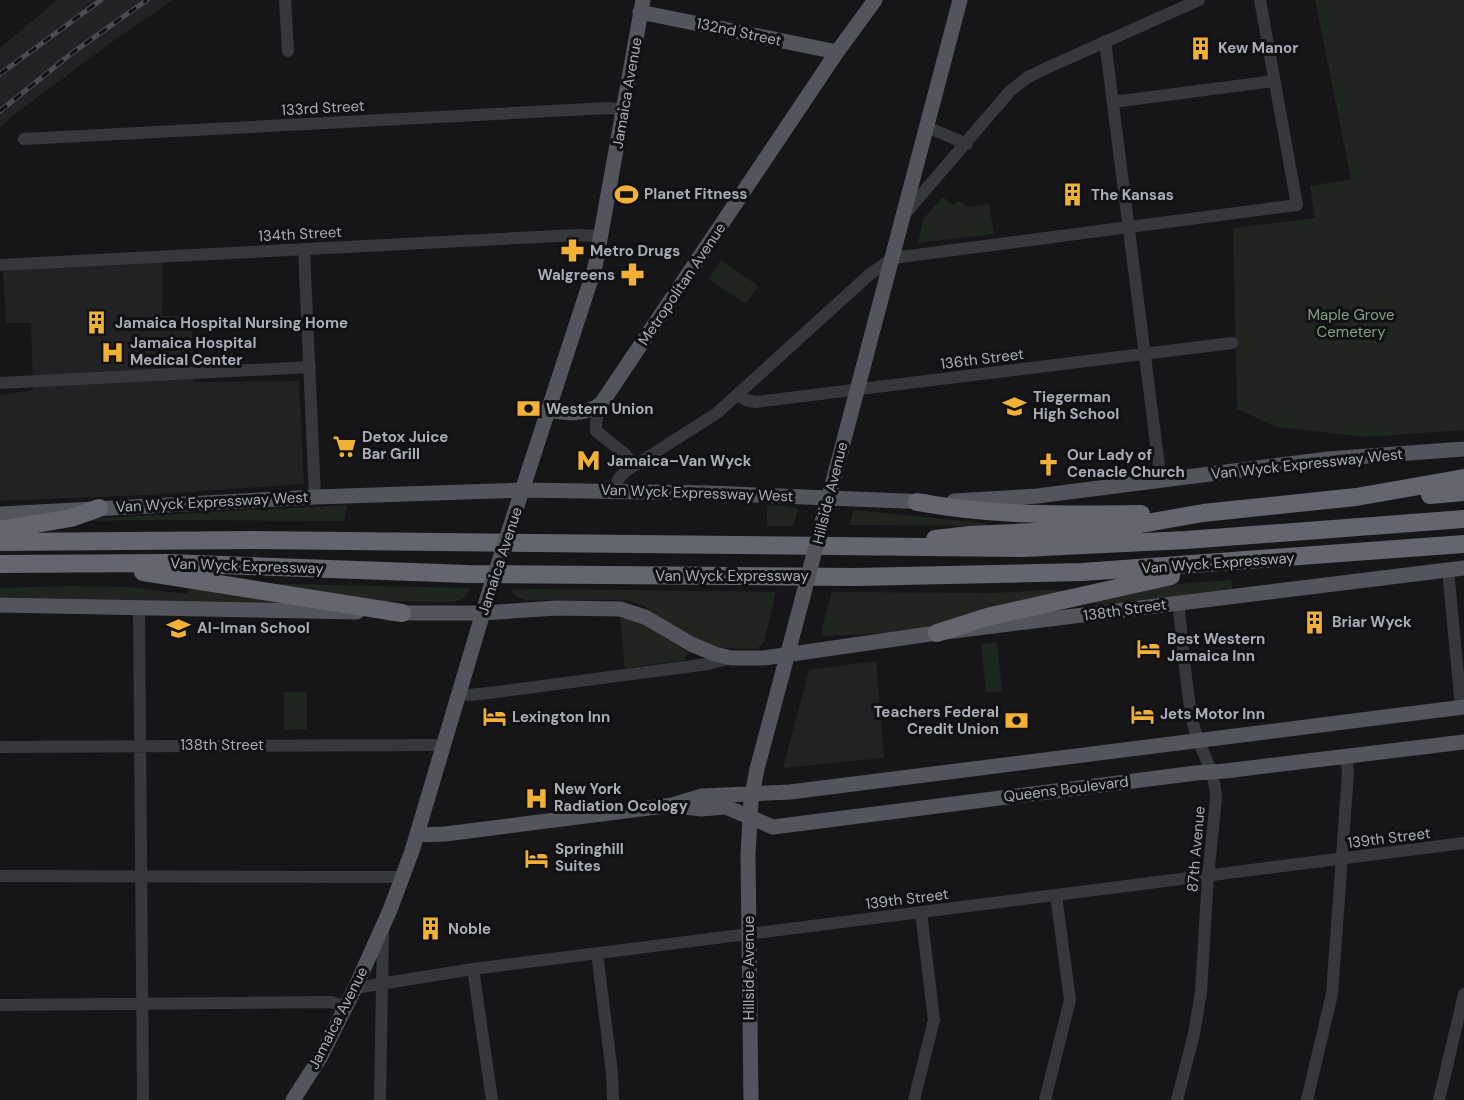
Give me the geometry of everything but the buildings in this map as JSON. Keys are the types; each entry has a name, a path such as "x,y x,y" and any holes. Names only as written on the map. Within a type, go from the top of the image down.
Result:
{"highway":[{"path":"861,547 970,535 1141,524 1203,513 1356,497 1464,478"},
{"path":"1356,497 1464,492"},
{"path":"917,502 960,510 1019,514 1203,513"},
{"path":"0,530 71,518 99,508"},
{"name":"Van Wyck Expressway","path":"0,542 223,540 1074,547 1464,519"},
{"name":"Van Wyck Expressway","path":"0,564 188,564 468,574 855,577 1083,573 1464,544"},
{"path":"937,633 987,617 1109,588 1248,560"},
{"path":"85,563 402,613"},
{"path":"0,575 44,564"}],"main road":[{"name":"Metropolitan Avenue","path":"601,404 837,52 875,0"},
{"name":"Hillside Avenue","path":"751,1100 748,855 752,794 960,0"},
{"name":"132nd Street","path":"642,6 837,52"},
{"name":"Jamaica Avenue","path":"293,1100 321,1056 355,988 383,928 417,835 490,589 591,281 602,236 642,6"},
{"path":"549,410 584,412 601,404"},
{"name":"Van Wyck Expressway West","path":"0,514 315,496 523,490 828,497 917,502 1002,499 1161,482 1328,459 1464,449"},
{"name":"138th Street","path":"787,656 937,633 1464,568"},
{"path":"0,605 402,613 483,613 557,608 626,610 645,616 699,648 731,658 787,656"},
{"name":"Queens Boulevard","path":"417,835 454,833 672,805 702,796 789,793 1462,707"},
{"name":"Queens Boulevard","path":"672,805 701,808 726,807 773,826 1464,742"}],"street":[{"path":"285,0 288,51"},
{"path":"613,491 619,478 635,465 710,420 870,274 893,258 1297,205 1260,0"},
{"path":"904,216 1022,81 1194,1"},
{"path":"1105,41 1161,482"},
{"path":"1113,102 1274,81"},
{"name":"133rd Street","path":"24,139 602,109 624,110"},
{"path":"927,126 967,144"},
{"name":"134th Street","path":"0,265 577,235 602,236"},
{"path":"304,249 315,496"},
{"name":"136th Street","path":"738,395 756,402 1232,343"},
{"path":"0,383 310,367"},
{"path":"601,404 596,431 635,465"},
{"path":"1448,570 1462,707"},
{"name":"87th Avenue","path":"1177,1100 1198,1013 1216,799 1216,789 1211,772 1198,740 1187,684 1178,602"},
{"path":"139,608 143,1100"},
{"path":"459,693 489,693 708,664 731,658"},
{"name":"138th Street","path":"0,747 443,745"},
{"path":"1307,1100 1332,994 1348,773 1346,756"},
{"name":"139th Street","path":"355,988 473,969 1464,843"},
{"path":"0,876 403,877"},
{"path":"1046,1100 1070,1000 1056,895"},
{"path":"914,1100 934,1020 921,912"},
{"path":"380,1100 383,928"},
{"path":"597,953 612,1073 613,1100"},
{"path":"473,969 492,1100"},
{"path":"1439,1100 1464,994"},
{"path":"0,1005 332,1002 345,1007"}],"shaded area":[{"path":"57,0 173,0 116,39 10,118 0,128 0,48"},
{"name":"Jamaica Hospital Medical Center","path":"163,260 162,316 192,316 193,382 299,381 304,484 147,495 0,501 0,395 33,390 31,323 6,323 3,271"},
{"path":"876,661 884,758 783,768 809,670"}],"green space":[{"name":"Maple Grove Cemetery","path":"1315,0 1464,0 1464,430 1365,437 1277,427 1237,409 1233,228 1315,218 1310,186 1351,179"},
{"path":"943,197 953,205 958,200 967,207 989,204 994,234 918,243 923,219"},
{"path":"721,260 758,286 746,304 708,279"},
{"path":"347,505 344,521 83,521 83,519"},
{"path":"767,505 798,509 793,526 767,526"},
{"path":"854,510 986,523 987,526 849,525"},
{"path":"1231,580 1232,589 1130,602 1101,604 1092,602 1152,586"},
{"path":"238,583 471,588 463,599 453,602 381,601"},
{"path":"128,587 188,594 189,588 290,599 284,605 0,597 0,588"},
{"path":"510,590 776,592 764,642 757,649 724,648 697,639 644,606 627,600 526,600 517,597"},
{"path":"1072,590 900,634 826,636 822,634 832,592 995,593"},
{"path":"620,618 636,620 689,653 685,660 625,668"},
{"path":"997,642 1002,691 986,693 981,644"},
{"path":"284,692 307,692 307,729 284,730"}],"railway":[{"path":"0,74 101,0"},
{"path":"0,111 72,53 147,0"}],"place":[{"name":"Kew Manor","path":"1200,48"},
{"name":"Planet Fitness","path":"626,194"},
{"name":"The Kansas","path":"1073,195"},
{"name":"Metro Drugs","path":"572,251"},
{"name":"Walgreens","path":"633,275"},
{"name":"Jamaica Hospital Nursing Home","path":"97,323"},
{"name":"Jamaica Hospital Medical Center","path":"112,352"},
{"name":"Tiegerman High School","path":"1015,406"},
{"name":"Western Union","path":"528,409"},
{"name":"Detox Juice Bar Grill","path":"344,446"},
{"name":"Jamaica–Van Wyck","path":"589,461"},
{"name":"Our Lady of Cenacle Church","path":"1049,464"},
{"name":"Briar Wyck","path":"1314,622"},
{"name":"Al-Iman School","path":"179,628"},
{"name":"Best Western Jamaica Inn","path":"1149,648"},
{"name":"Jets Motor Inn","path":"1142,714"},
{"name":"Lexington Inn","path":"494,717"},
{"name":"Teachers Federal Credit Union","path":"1017,721"},
{"name":"New York Radiation Ocology","path":"536,798"},
{"name":"Springhill Suites","path":"537,858"},
{"name":"Noble","path":"430,929"}]}
